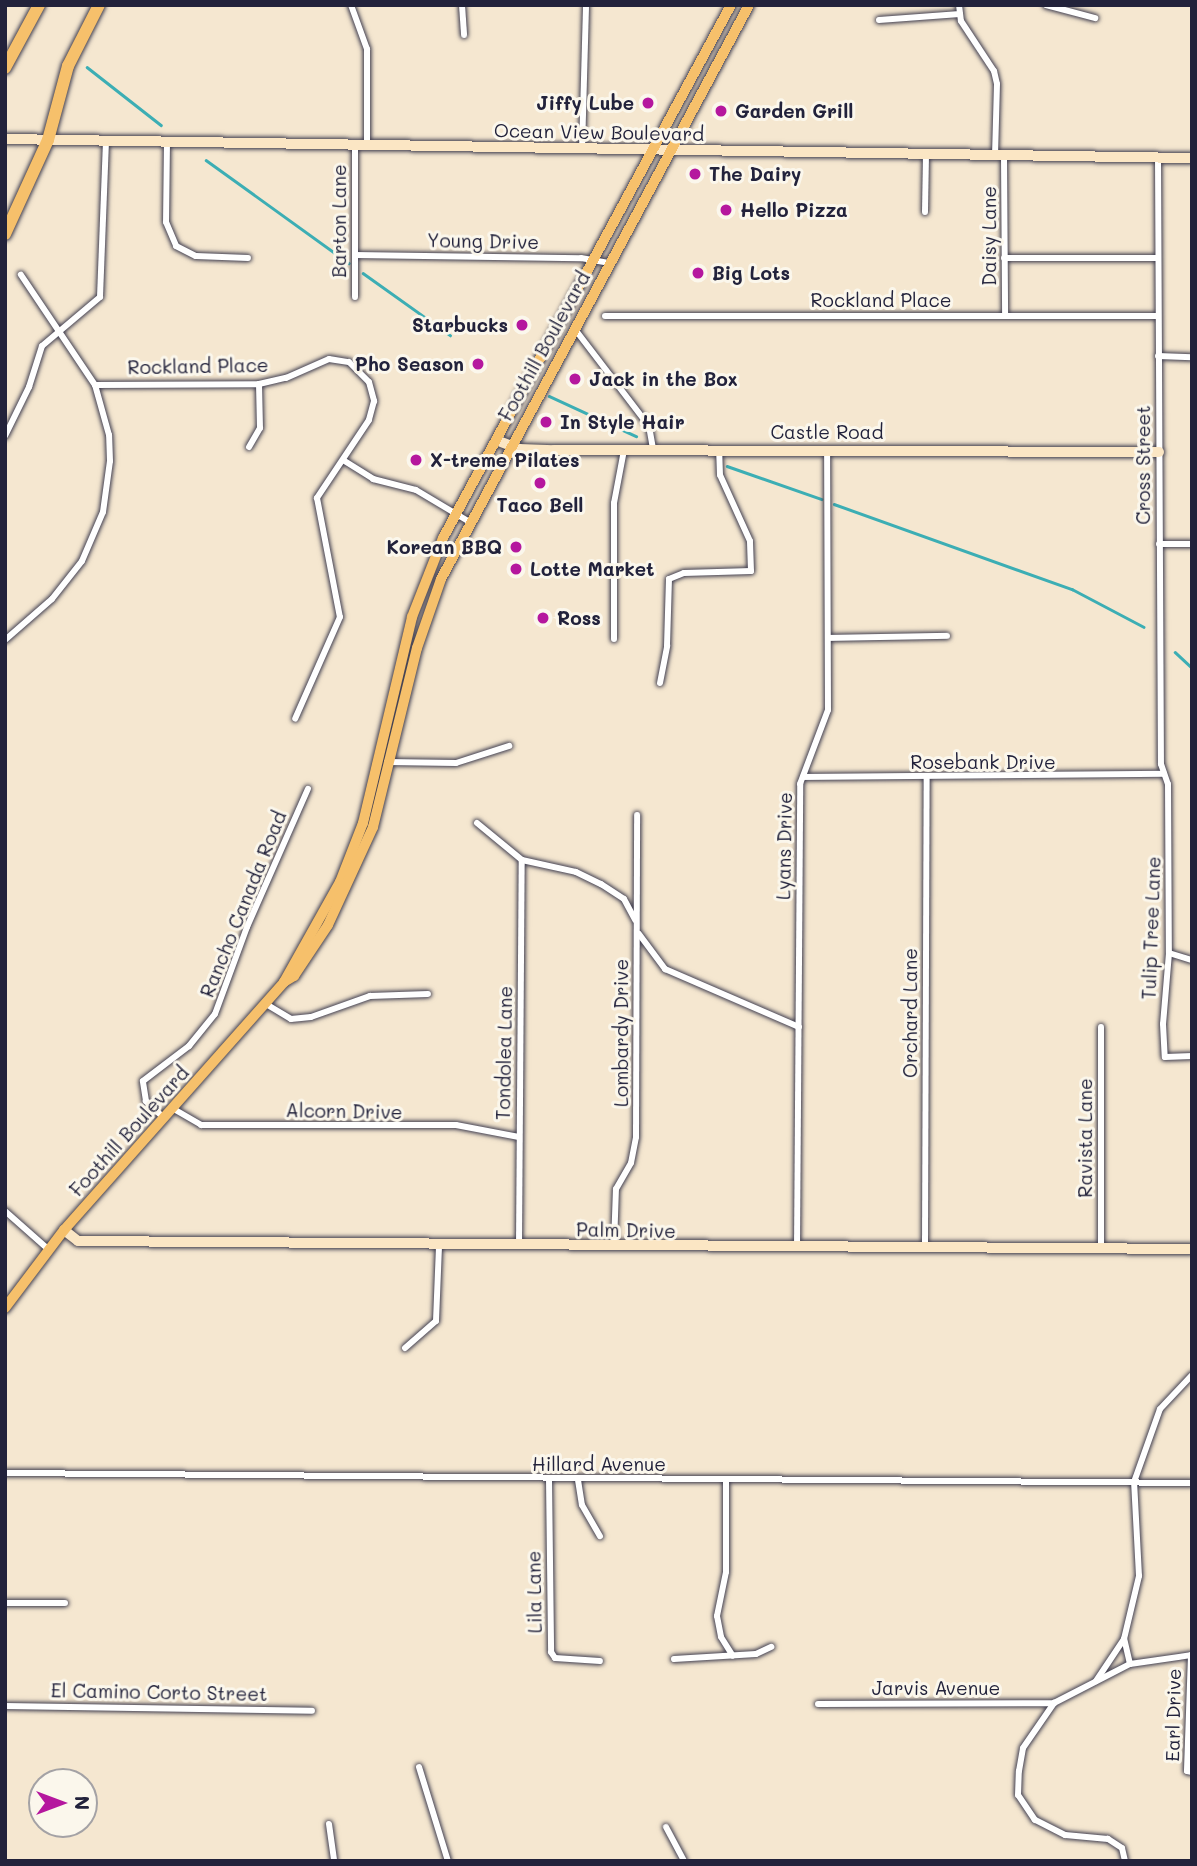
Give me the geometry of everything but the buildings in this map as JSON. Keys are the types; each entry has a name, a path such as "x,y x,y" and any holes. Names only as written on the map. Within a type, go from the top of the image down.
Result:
{"highway":[{"path":"5,234 48,141 68,66 99,5"},
{"path":"5,68 36,10"},
{"path":"5,74 36,10"}],"main road":[{"name":"Foothill Boulevard","path":"5,1308 64,1230 310,955 352,880 376,817 419,594 456,514 731,5"},
{"name":"Foothill Boulevard","path":"404,680 428,613 468,522 749,5"}],"street":[{"name":"Barton Lane","path":"351,5 368,49 367,145"},
{"path":"462,5 464,35"},
{"path":"582,150 586,5"},
{"path":"879,20 960,14 959,5"},
{"path":"1046,5 1095,18"},
{"name":"Daisy Lane","path":"960,14 998,84 1005,316"},
{"name":"Ocean View Boulevard","path":"5,139 670,152 1192,158"},
{"path":"5,436 42,346 100,297 106,142"},
{"path":"167,142 166,222 176,246 196,256 248,258"},
{"name":"Barton Lane","path":"355,144 355,297"},
{"path":"925,212 926,154"},
{"name":"Cross Street","path":"1158,157 1159,544 1164,774"},
{"name":"Young Drive","path":"355,255 593,259 609,263"},
{"path":"1004,258 1157,258"},
{"path":"5,640 52,599 82,561 109,491 109,435 95,385 56,334 21,275"},
{"name":"Rockland Place","path":"605,316 1157,316"},
{"path":"574,328 649,426 653,448"},
{"path":"1158,356 1192,357"},
{"name":"Rockland Place","path":"95,385 259,383 286,378 329,359 358,368 369,382 373,406 343,460"},
{"path":"249,447 260,428 259,383"},
{"name":"Castle Road","path":"496,440 509,446 624,449 1159,452"},
{"path":"614,639 614,503 624,449"},
{"path":"660,683 667,646 669,579 684,573 751,571 750,541 720,475 719,450"},
{"name":"Lyans Drive","path":"797,1248 803,777 828,710 827,450"},
{"path":"295,719 340,617 338,590 317,505 343,460 371,478 416,490 468,522"},
{"path":"1159,544 1192,544"},
{"path":"828,638 947,636"},
{"path":"386,762 456,763 509,746"},
{"name":"Rosebank Drive","path":"803,777 1164,774"},
{"name":"Tulip Tree Lane","path":"1164,774 1168,785 1169,953 1165,1057 1192,1056"},
{"name":"Orchard Lane","path":"925,1248 927,778"},
{"name":"Rancho Canada Road","path":"164,1118 146,1101 144,1081 189,1046 215,1014 247,927 308,789"},
{"name":"Lombardy Drive","path":"614,1247 616,1189 631,1163 636,1137 637,815"},
{"path":"477,823 522,860 576,872 601,884 628,903 638,929 665,969 799,1027"},
{"name":"Tondolea Lane","path":"519,1246 522,860"},
{"path":"1169,953 1192,960"},
{"path":"266,1004 291,1019 311,1017 370,996 428,994"},
{"name":"Ravista Lane","path":"1101,1027 1101,1249"},
{"name":"Alcorn Drive","path":"172,1108 201,1125 456,1125 519,1137"},
{"path":"5,1211 48,1249"},
{"name":"Palm Drive","path":"64,1230 78,1241 614,1247 1192,1249"},
{"path":"405,1348 436,1321 439,1245"},
{"path":"1094,1685 1124,1639 1139,1576 1135,1482 1160,1409 1192,1375"},
{"name":"Hillard Avenue","path":"5,1474 1192,1483"},
{"name":"Lila Lane","path":"549,1479 551,1652 555,1658 600,1661"},
{"path":"578,1479 582,1506 600,1536"},
{"path":"726,1480 726,1572 717,1616 721,1637 733,1656"},
{"path":"5,1603 65,1604"},
{"path":"1124,1639 1130,1664"},
{"path":"674,1659 733,1656 771,1647"},
{"path":"1125,1861 1122,1848 1108,1839 1065,1835 1035,1820 1018,1795 1023,1748 1054,1703 1094,1685 1130,1664 1191,1655"},
{"name":"Earl Drive","path":"1191,1655 1187,1771 1192,1772"},
{"name":"Jarvis Avenue","path":"818,1704 1054,1703"},
{"name":"El Camino Corto Street","path":"5,1706 312,1710"},
{"path":"419,1767 448,1861"},
{"path":"329,1825 334,1861"},
{"path":"666,1827 684,1861"}],"waterway":[{"path":"87,67 161,125"},
{"path":"206,160 349,263"},
{"path":"363,273 450,335"},
{"path":"549,396 636,436"},
{"path":"727,466 821,499"},
{"path":"834,504 1072,589 1144,627"},
{"path":"1175,652 1192,668"}],"place":[{"name":"Jiffy Lube","path":"648,103"},
{"name":"Garden Grill","path":"721,111"},
{"name":"The Dairy","path":"695,174"},
{"name":"Hello Pizza","path":"726,210"},
{"name":"Big Lots","path":"698,273"},
{"name":"Starbucks","path":"522,325"},
{"name":"Pho Season","path":"478,364"},
{"name":"Jack in the Box","path":"575,379"},
{"name":"In Style Hair","path":"546,422"},
{"name":"X-treme Pilates","path":"416,460"},
{"name":"Taco Bell","path":"540,483"},
{"name":"Korean BBQ","path":"516,547"},
{"name":"Lotte Market","path":"516,569"},
{"name":"Ross","path":"543,618"}]}
